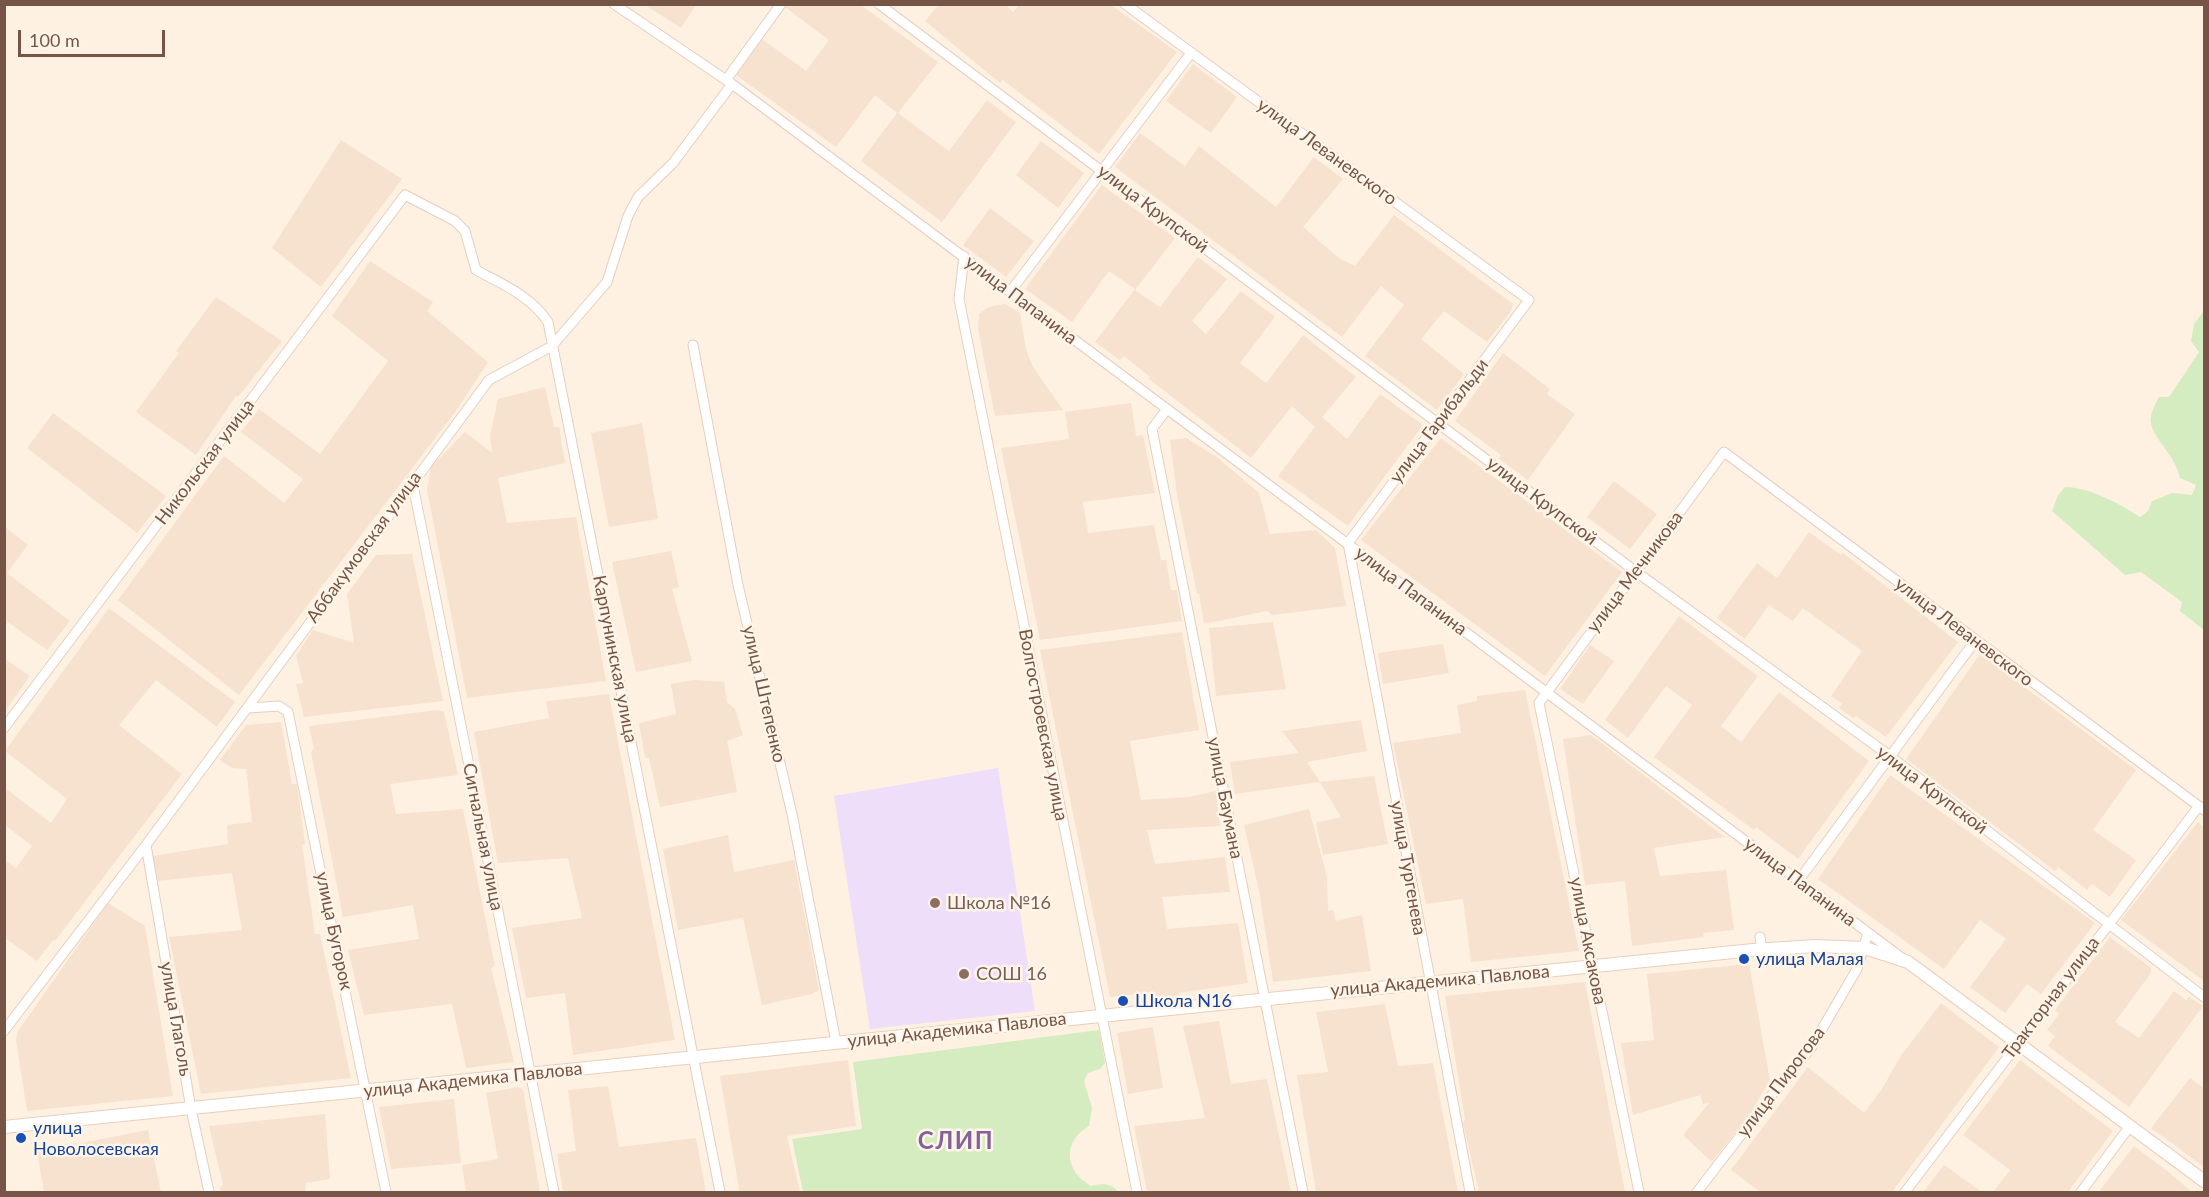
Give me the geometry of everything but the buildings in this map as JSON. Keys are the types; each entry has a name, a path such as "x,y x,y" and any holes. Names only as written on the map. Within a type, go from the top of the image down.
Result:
{"street":[{"name":"улица Папанина","path":"614,4 729,82 2205,1182"},
{"name":"Аббакумовская улица","path":"4,1031 146,845 412,480 489,380 552,346 607,282 628,216 638,197 673,164 781,4"},
{"name":"улица Крупской","path":"879,4 1635,571 1890,756 2205,997"},
{"name":"улица Леваневского","path":"1125,4 1529,300"},
{"path":"1010,292 1191,53"},
{"name":"Карпунинская улица","path":"405,195 455,221 465,231 476,270 524,297 539,309 548,322 720,1192"},
{"name":"Никольская улица","path":"4,728 405,195"},
{"name":"Волгостроевская улица","path":"964,256 958,299 1137,1192"},
{"name":"улица Гарибальди","path":"1348,543 1529,300"},
{"name":"улица Штепенко","path":"693,345 738,585 792,814 836,1042"},
{"name":"улица Баумана","path":"1167,409 1152,429 1303,1192"},
{"name":"улица Леваневского","path":"1724,452 2202,808"},
{"name":"улица Мечникова","path":"1546,692 1724,452"},
{"name":"Сигнальная улица","path":"412,480 554,1192"},
{"name":"улица Тургенева","path":"1348,543 1470,1192"},
{"path":"1799,880 1975,641"},
{"name":"улица Аксакова","path":"1546,692 1539,704 1639,1192"},
{"name":"улица Бугорок","path":"248,708 279,706 288,712 386,1192"},
{"name":"Тракторная улица","path":"1905,1192 2107,924 2202,808"},
{"name":"улица Глаголь","path":"146,845 191,1109 209,1192"},
{"name":"улица Пирогова","path":"1697,1192 1811,1048 1857,969 1868,933"},
{"name":"улица Академика Павлова","path":"4,1127 1429,981 1594,967 1761,943 1865,948 1908,962"},
{"path":"2081,1192 2130,1126"}],"shaded area":[{"path":"939,4 1006,5 1013,12 1019,5 1111,5 1177,52 1099,154 1003,80 1000,83 925,21"},
{"path":"645,5 696,5 681,28"},
{"path":"787,5 861,5 938,62 898,113 949,151 987,100 1016,122 942,222 861,161 897,113 875,95 836,147 736,75 762,39 806,71 829,40 785,7"},
{"path":"1193,64 1237,97 1211,133 1166,101"},
{"path":"1140,133 1185,166 1199,146 1276,207 1314,157 1343,179 1303,227 1339,258 1355,266 1394,215 1513,304 1511,311 1487,342 1444,311 1421,339 1464,374 1437,410 1365,356 1404,305 1381,286 1342,337 1115,167"},
{"path":"341,140 402,179 321,287 272,248"},
{"path":"1041,141 1084,173 1058,208 1016,175"},
{"path":"1102,185 1175,238 1135,290 1160,307 1198,257 1227,279 1192,321 1206,334 1241,291 1275,317 1240,363 1266,383 1303,335 1356,377 1322,417 1347,439 1380,394 1423,425 1348,526 1278,476 1315,427 1292,406 1251,458 1149,379 1150,377 1124,356 1120,360 1095,342 1135,289 1109,271 1072,322 1025,289"},
{"path":"990,208 1034,241 1006,277 963,245"},
{"path":"370,261 433,302 427,311 488,362 456,411 239,695 118,600 224,456 284,503 303,479 241,432 259,409 320,454 388,361 332,316"},
{"path":"216,297 282,341 238,397 236,396 196,455 136,412 179,353 176,351"},
{"path":"1005,304 1020,313 1026,350 1033,367 1063,410 995,416 978,329 979,314 988,307"},
{"path":"1503,353 1550,389 1547,394 1575,414 1528,480 1499,459 1501,455 1455,421"},
{"path":"545,387 554,427 559,427 565,463 498,478 507,523 576,517 606,681 467,698 427,489 431,467 465,432 492,453 490,436 498,399"},
{"path":"1131,403 1136,436 1143,435 1155,493 1083,502 1088,533 1154,525 1161,560 1166,560 1171,590 1177,590 1182,621 1040,640 1001,448 1069,439 1065,412"},
{"path":"53,413 166,496 137,533 27,448"},
{"path":"642,423 658,519 609,527 591,433"},
{"path":"1186,438 1217,457 1259,493 1270,534 1316,530 1335,548 1346,606 1272,615 1267,611 1204,624 1177,495 1170,440"},
{"path":"1441,438 1622,572 1545,676 1361,540"},
{"path":"1614,481 1657,514 1630,549 1587,517"},
{"path":"4,526 28,545 7,573 70,621 47,650 5,620"},
{"path":"1809,532 1841,555 1843,553 1958,642 1886,737 1856,716 1853,718 1839,708 1842,704 1831,696 1862,651 1803,608 1793,621 1769,605 1745,639 1717,618 1757,563 1777,578"},
{"path":"671,551 679,587 672,589 692,661 636,672 612,562"},
{"path":"412,554 443,701 304,717 296,684 303,683 296,656 313,630 354,643 347,594 376,555"},
{"path":"109,608 235,702 217,727 156,680 119,725 182,774 55,941 53,940 37,961 5,938 5,860 16,868 32,846 5,825 5,788 51,823 67,799 5,751"},
{"path":"1679,616 1758,676 1721,726 1741,742 1779,692 1869,761 1798,859 1756,827 1754,830 1654,757 1692,705 1666,686 1628,738 1605,720"},
{"path":"1273,622 1286,689 1216,696 1209,628"},
{"path":"1182,632 1199,730 1130,741 1141,800 1188,797 1216,791 1220,826 1147,830 1155,864 1225,857 1230,892 1162,897 1167,929 1238,923 1248,983 1179,993 1177,996 1146,998 1144,993 1110,997 1040,650"},
{"path":"1443,644 1449,673 1383,684 1378,653"},
{"path":"1590,645 1614,661 1583,704 1560,689"},
{"path":"1980,654 2136,770 2093,830 2136,860 2110,897 2092,884 2087,890 2058,867 2055,871 1906,759"},
{"path":"5,659 30,676 5,711"},
{"path":"693,680 724,682 727,702 735,709 743,735 727,741 737,792 660,807 649,758 645,758 639,723 676,714 671,684"},
{"path":"1525,690 1579,951 1471,962 1463,899 1426,904 1393,743 1461,733 1457,705 1477,701 1477,696"},
{"path":"609,694 675,1040 573,1055 565,993 526,998 512,928 582,918 568,858 498,863 474,732 549,718 546,701"},
{"path":"438,710 444,712 458,775 390,784 396,814 463,809 495,966 491,968 514,1062 466,1068 452,1004 364,1015 348,950 419,939 413,905 343,917 311,752 314,749 309,726"},
{"path":"1361,720 1367,751 1307,762 1320,782 1235,794 1230,762 1299,753 1282,731"},
{"path":"281,722 292,784 297,784 305,844 302,845 315,934 320,934 351,1078 201,1094 169,937 242,930 232,873 158,881 152,856 228,844 227,825 252,822 246,769 232,768 220,760 246,725"},
{"path":"1591,735 1725,837 1654,848 1660,876 1726,870 1734,930 1703,933 1704,937 1632,946 1625,881 1585,885 1563,739"},
{"name":"Школа №16","path":"998,768 1035,1011 870,1029 834,796"},
{"path":"1890,775 2095,923 2041,994 2027,984 2005,1013 1970,987 2006,939 1980,920 1944,969 1818,879"},
{"path":"1374,776 1388,844 1323,855 1316,823 1341,817 1320,782"},
{"path":"1309,809 1327,877 1328,911 1333,910 1336,921 1362,915 1371,971 1273,982 1259,891 1244,825"},
{"path":"2198,822 2204,827 2204,981 2121,920"},
{"path":"728,835 734,872 794,860 819,990 812,994 762,1005 743,918 678,930 663,849"},
{"path":"108,903 145,926 173,1096 27,1111 16,1040 18,1031"},
{"path":"2110,937 2151,968 2151,973 2115,1022 2139,1038 2174,991 2186,1000 2189,997 2203,1006 2129,1107 2048,1046 2055,1036 2047,1030 2059,1014 2055,1010"},
{"path":"1749,964 1770,1080 1752,1111 1712,1162 1683,1135 1709,1103 1703,1104 1700,1095 1633,1115 1621,1043 1654,1040 1647,974"},
{"path":"1585,982 1625,1192 1479,1192 1463,1123 1465,1119 1445,996"},
{"path":"1941,1003 1999,1047 1892,1192 1760,1192 1731,1170 1808,1067 1864,1113 1882,1089 1900,1057"},
{"path":"1385,1004 1398,1066 1433,1063 1458,1192 1316,1192 1297,1075 1328,1072 1316,1012"},
{"path":"1219,1021 1231,1084 1267,1079 1291,1192 1147,1191 1134,1126 1205,1118 1183,1026"},
{"path":"1153,1027 1163,1088 1128,1094 1117,1033"},
{"path":"848,1060 856,1126 787,1136 800,1192 737,1192 739,1189 720,1076"},
{"path":"2020,1060 2113,1131 2068,1192 1993,1192 2010,1170 1963,1135"},
{"path":"2190,1078 2204,1088 2204,1167 2151,1128"},
{"path":"608,1086 619,1147 696,1138 706,1192 563,1192 557,1154 576,1151 568,1090"},
{"path":"517,1087 523,1089 540,1192 466,1192 462,1165 498,1159 486,1093"},
{"path":"454,1099 461,1163 391,1169 379,1107"},
{"path":"325,1114 330,1179 306,1183 305,1192 221,1192 220,1187 223,1185 209,1126"},
{"path":"148,1130 161,1192 44,1192 36,1146 81,1143"},
{"path":"2134,1146 2192,1192 2103,1192 2100,1190"},
{"path":"1944,1165 1982,1192 1923,1192"}],"green space":[{"path":"2204,311 2204,630 2180,611 2182,602 2141,572 2125,575 2052,511 2058,495 2065,487 2094,493 2140,517 2148,511 2152,501 2172,493 2192,495 2196,485 2180,478 2174,461 2153,430 2151,417 2159,397 2169,397 2199,352 2191,341 2194,324"},
{"path":"1099,1030 1105,1063 1100,1069 1088,1073 1084,1081 1092,1108 1089,1126 1074,1140 1070,1156 1071,1164 1076,1172 1091,1186 1109,1185 1118,1192 803,1192 792,1139 862,1129 853,1062"}],"place":[{"name":"Школа №16","path":"935,903"},
{"name":"улица Малая","path":"1744,959"},
{"name":"СОШ 16","path":"964,974"},
{"name":"Школа N16","path":"1123,1001"},
{"name":"улица Новолосевская","path":"21,1138"}],"district":[{"name":"СЛИП","path":"956,1141"}]}
